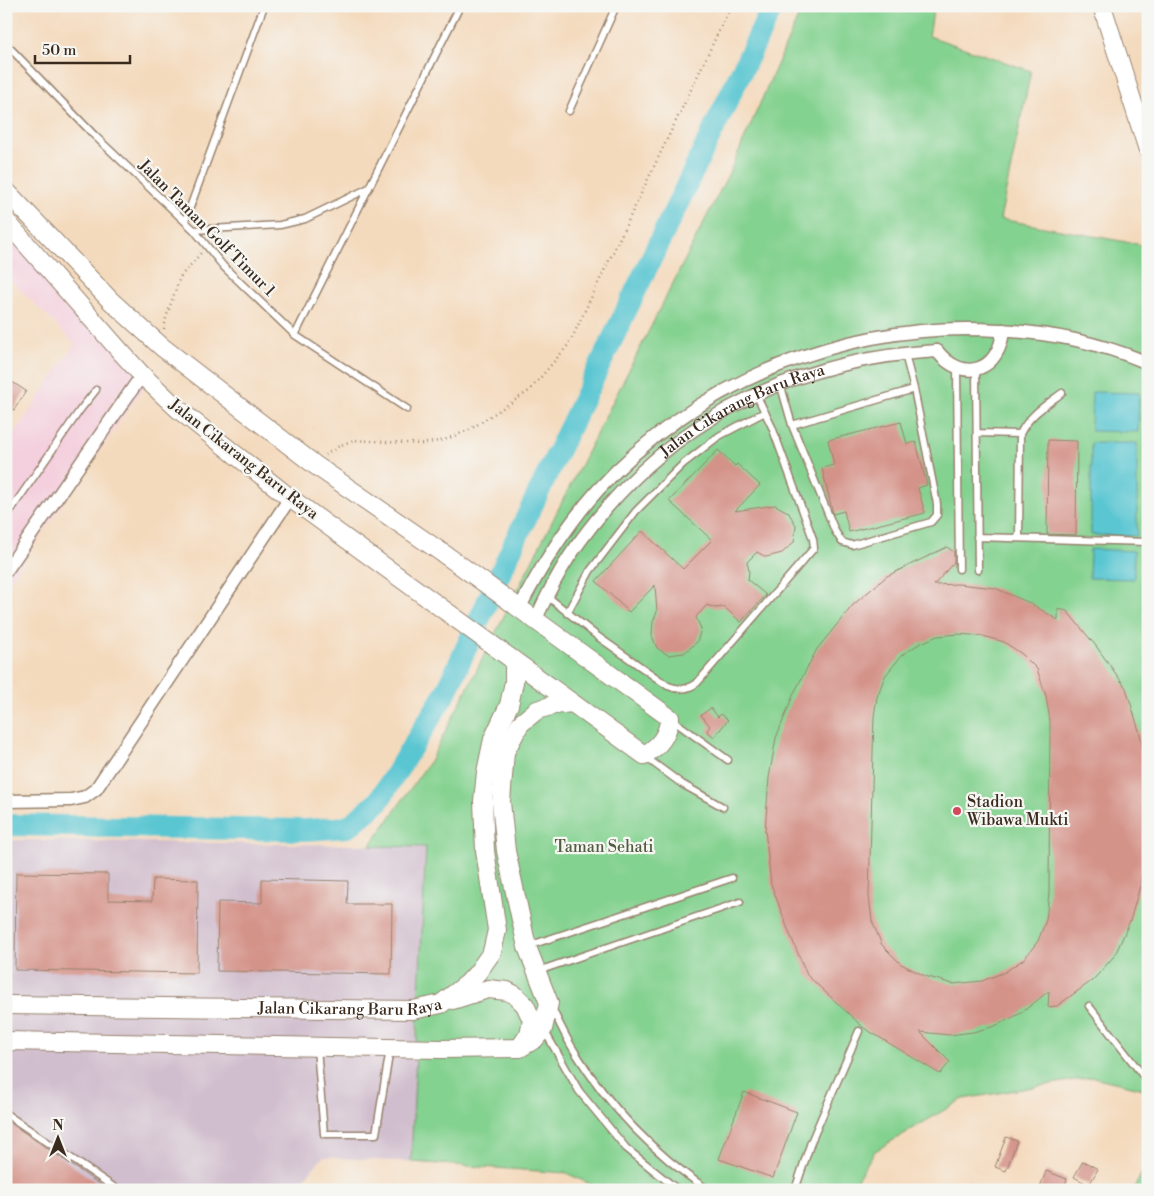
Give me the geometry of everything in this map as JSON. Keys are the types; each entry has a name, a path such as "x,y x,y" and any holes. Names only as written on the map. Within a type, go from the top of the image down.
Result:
{"main road":[{"path":"1102,6 1148,150"},
{"path":"6,191 111,300 162,347 315,465 457,563 670,718 668,730 663,741 644,755"},
{"name":"Jalan Cikarang Baru Raya","path":"6,221 142,375 178,408 290,498 644,755"},
{"name":"Jalan Cikarang Baru Raya","path":"6,1004 413,1010 441,1004 467,984 478,972 492,952 497,930 485,851 483,801 486,772 493,739 509,705 514,682 514,662"},
{"path":"6,1040 390,1048 520,1048 535,1039 543,1029 549,1003 527,947 506,852 501,802 505,752 520,724 537,710 554,705 572,703"},
{"path":"441,1004 488,989 515,995 526,1005 532,1020 529,1034 520,1048"}],"street":[{"path":"936,329 937,352 949,364 966,370 976,369 988,364 997,355 1002,342 1003,330"},
{"name":"Jalan Cikarang Baru Raya","path":"518,608 568,527 598,490 632,456 677,420 709,399 752,376 796,358 851,342 889,334 936,329 1003,330 1044,333 1077,339 1101,345 1148,364"},
{"name":"Jalan Cikarang Baru Raya","path":"535,621 568,559 587,532 626,487 650,463 683,437 718,414 780,384 841,364 905,353 937,352"},
{"path":"6,571 142,375"},
{"path":"6,801 71,800 85,797 96,789 290,498"}],"lane":[{"path":"185,221 264,6"},
{"path":"295,335 460,6"},
{"path":"569,111 616,6"},
{"name":"Jalan Taman Golf Timur 1","path":"6,44 95,136 194,230 223,266 295,335 407,409"},
{"path":"194,230 280,225 305,219 369,188"},
{"path":"780,384 792,425 835,531 842,542 852,544 931,522 937,515 937,504 905,353"},
{"path":"957,368 959,569"},
{"path":"976,369 978,570"},
{"path":"792,425 914,389"},
{"path":"6,517 96,390"},
{"path":"1019,538 1020,434 1024,426 1037,412 1062,393"},
{"path":"547,596 668,686 681,689 691,688 697,683 814,548 810,530 772,427 756,394"},
{"path":"568,613 590,571 636,511 683,464 719,436 765,412"},
{"path":"977,433 1020,434"},
{"path":"977,537 1148,542"},
{"path":"670,718 728,760"},
{"name":"Jalan Cikarang Baru Raya","path":"644,755 682,784 723,807"},
{"path":"527,947 732,878"},
{"path":"536,972 740,902"},
{"path":"549,1003 575,1052 606,1097 644,1138 686,1175 708,1190"},
{"path":"1089,1006 1148,1082"},
{"path":"543,1029 579,1091 626,1148 678,1190"},
{"path":"795,1190 811,1142 859,1031"},
{"path":"317,1046 324,1134 376,1134 390,1048"},
{"path":"6,1114 118,1190"}],"path":[{"path":"315,465 325,455 341,445 354,440 422,444 444,440 469,430 529,391 569,344 731,6"},
{"path":"166,318 180,277 208,246"}],"shaded area":[{"path":"6,222 152,375 6,586 6,446 75,344 6,275"},
{"path":"6,840 426,846 411,1162 323,1157 294,1190 6,1190"}],"green space":[{"name":"Taman Sehati","path":"803,6 934,6 929,36 1031,71 1000,219 1148,246 1148,1097 1140,1088 1093,1077 963,1099 875,1151 850,1190 603,1190 566,1173 411,1162 426,847 370,846 432,758 732,167"},
{"path":"1148,1162 1148,1190 1133,1190"}],"water":[{"path":"1092,392 1139,393 1138,432 1091,431"},
{"path":"1091,443 1137,443 1137,536 1091,535"},
{"path":"1090,549 1134,551 1134,579 1089,578"}],"building":[{"path":"6,378 26,391 14,410 6,406"},
{"path":"901,422 907,444 916,442 927,485 918,488 925,513 849,532 844,511 833,514 822,468 834,465 828,440"},
{"path":"1048,440 1077,441 1076,535 1047,534"},
{"path":"718,450 760,485 735,511 775,505 788,512 796,525 794,542 782,553 766,557 757,552 747,562 748,580 766,595 741,622 724,607 715,608 707,605 696,617 701,629 697,642 684,653 668,655 657,648 652,636 653,622 657,612 655,585 629,612 596,581 642,531 683,569 712,540 669,501"},
{"name":"Stadion Wibawa Mukti","path":"947,547 954,552 954,562 934,585 958,584 995,588 1032,604 1058,620 1058,609 1067,611 1096,646 1126,688 1140,734 1147,772 1148,833 1140,886 1130,921 1115,955 1093,980 1057,1006 1048,1007 1049,991 1021,1013 995,1026 973,1032 949,1035 920,1032 950,1062 940,1074 864,1028 807,975 771,884 765,830 769,778 776,738 794,693 817,649 853,605 887,576","holes":["958,634 983,636 1004,642 1022,654 1037,669 1046,696 1050,721 1049,893 1046,920 1038,941 1024,959 1005,972 982,981 953,984 925,976 901,964 882,945 872,921 869,896 874,716 877,697 885,676 902,655 919,644 937,636"]},
{"path":"711,708 718,717 721,714 728,720 714,737 707,731 710,726 701,715"},
{"path":"16,873 108,874 108,900 152,901 153,879 198,880 197,973 15,970"},
{"path":"262,879 348,881 347,904 392,904 391,974 217,971 218,902 262,903"},
{"path":"744,1092 797,1112 773,1178 719,1159"},
{"path":"6,1120 73,1166 108,1190 6,1190"},
{"path":"1006,1137 1017,1141 1006,1171 995,1167"},
{"path":"1083,1161 1098,1169 1089,1185 1074,1177"},
{"path":"1046,1171 1067,1179 1063,1190 1039,1190"}],"waterway":[{"path":"6,825 306,830 348,827 378,802 446,692 515,541 773,6"}],"place":[{"name":"Stadion Wibawa Mukti","path":"957,811"}]}
